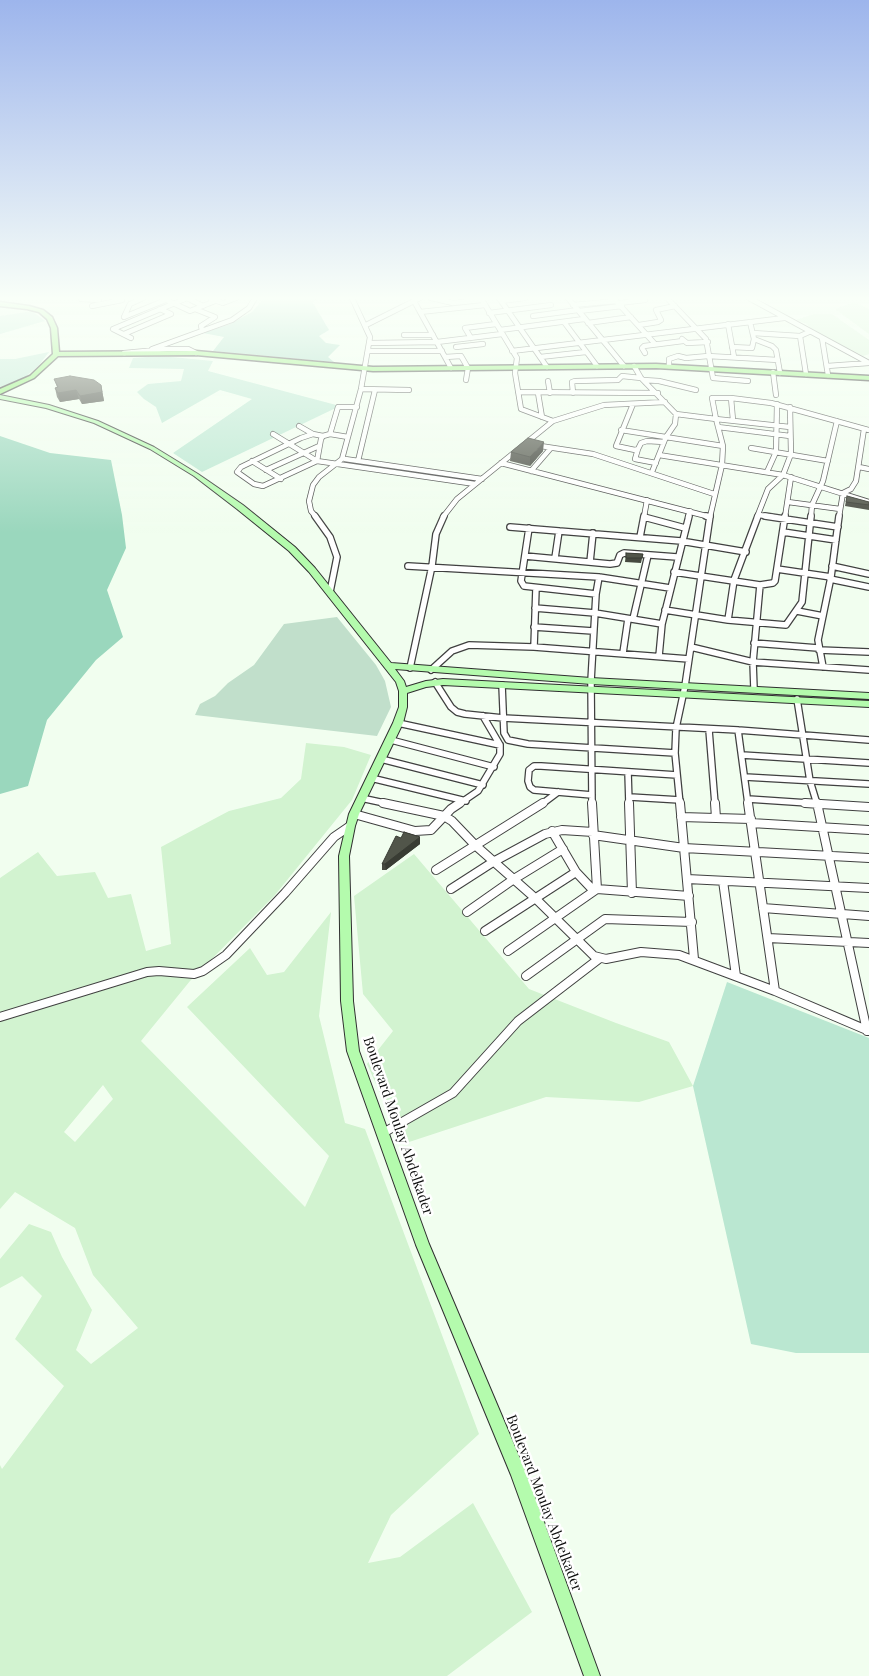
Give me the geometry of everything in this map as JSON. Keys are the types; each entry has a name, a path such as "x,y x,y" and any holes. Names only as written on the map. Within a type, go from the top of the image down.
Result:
{"main road":[{"path":"0,392 34,376"},
{"path":"845,376 869,378"}],"street":[{"path":"342,459 364,376"},
{"path":"517,376 521,409 553,421"},
{"path":"573,393 572,382 618,380 622,376"},
{"path":"623,376 659,381 696,390"},
{"path":"641,376 676,414 790,427"},
{"path":"712,376 715,379 748,381"},
{"path":"776,395 777,376"},
{"path":"548,381 550,393"},
{"path":"361,390 409,390"},
{"path":"358,461 375,390"},
{"path":"518,392 658,393"},
{"path":"538,392 542,417"},
{"path":"592,394 598,406"},
{"path":"0,397 47,406 84,417 134,438 167,456 240,507 292,549 330,592 389,666 400,681 403,691 435,682 502,685 592,684"},
{"path":"694,960 675,753 676,728 691,647 700,575 707,545 714,494 722,465 723,446 712,398 731,398 777,404 867,429 855,485 843,493 840,509 830,578 822,616 819,649 823,667"},
{"path":"731,398 733,420"},
{"path":"410,668 432,566 436,534 443,517 457,499 553,421 598,406 665,402"},
{"path":"633,404 616,446 631,450 638,449"},
{"path":"767,472 776,452 777,404"},
{"path":"330,434 338,407 356,407"},
{"path":"728,620 734,580 746,552 766,492 783,475 791,454 790,407"},
{"path":"652,472 665,440 675,424 676,414"},
{"path":"665,610 728,620 786,625 802,602 812,505 823,481 837,421"},
{"path":"299,426 313,434 348,437"},
{"path":"718,428 790,436"},
{"path":"621,430 665,440 723,446"},
{"path":"273,434 317,461 475,484"},
{"path":"313,434 252,462 236,472 259,486 269,485 317,461"},
{"path":"317,461 319,446 323,436"},
{"path":"656,463 635,459 638,449 641,443 647,441 665,440"},
{"path":"525,442 550,449 593,454 714,494"},
{"path":"266,470 319,446"},
{"path":"751,448 828,460"},
{"path":"531,471 550,449"},
{"path":"659,455 783,475 869,502"},
{"path":"861,456 869,457"},
{"path":"330,592 337,557 330,537 311,511 309,501 313,485 319,476 336,463 342,459 482,479"},
{"path":"252,462 280,479"},
{"path":"501,463 710,517"},
{"path":"859,467 869,469"},
{"path":"674,572 760,585 773,583 775,581 791,477"},
{"path":"640,537 647,500"},
{"path":"788,502 840,509"},
{"path":"659,656 662,624 677,557 690,511"},
{"path":"759,515 838,527"},
{"path":"644,517 685,528"},
{"path":"510,526 681,541 746,552"},
{"path":"529,528 522,571 522,584 528,587 596,594"},
{"path":"555,558 559,531"},
{"path":"783,532 836,540"},
{"path":"590,562 593,533"},
{"path":"525,556 610,564 617,562 620,555 624,553 677,557"},
{"path":"622,653 648,555"},
{"path":"608,578 610,564"},
{"path":"408,566 522,571 599,577 670,588"},
{"path":"832,566 869,574"},
{"path":"777,569 869,587"},
{"path":"595,889 592,795 592,684 593,631 599,577"},
{"path":"754,689 754,643 760,585"},
{"path":"534,647 536,588"},
{"path":"535,608 595,613 662,624"},
{"path":"797,611 822,616"},
{"path":"534,627 593,631"},
{"path":"754,643 869,652"},
{"path":"430,670 452,651 469,645 534,647 689,659"},
{"path":"691,647 753,662 869,670"},
{"path":"389,666 592,684 869,704"},
{"path":"435,682 443,698 457,712 483,716 593,724 738,730 869,740"},
{"path":"502,685 506,738 514,742 675,753"},
{"path":"684,690 754,689 869,696"},
{"name":"Boulevard Moulay Abdelkader","path":"403,691 403,707 398,723 354,814 344,856 347,1001 353,1051 423,1245 519,1475 592,1676"},
{"path":"797,699 810,781 817,803 827,857 868,1031"},
{"path":"354,814 422,832 431,830 448,818 451,809 466,801 483,785 500,754 500,745 483,716"},
{"path":"398,723 500,745"},
{"path":"709,730 716,818"},
{"path":"738,730 775,991"},
{"path":"391,740 494,767"},
{"path":"742,755 869,763"},
{"path":"381,759 483,785"},
{"path":"592,795 531,788 528,781 529,770 534,766 542,766 677,775"},
{"path":"628,772 632,893"},
{"path":"745,777 869,784"},
{"path":"371,778 466,801"},
{"path":"436,870 536,808 558,792"},
{"path":"630,797 680,800"},
{"path":"361,798 448,818 493,862 535,898 594,956 600,958 658,952 694,960 775,991 868,1031"},
{"path":"748,799 869,807"},
{"path":"681,817 869,830"},
{"path":"0,1017 147,972 159,971 194,974 203,971 226,955 285,893 334,836 350,826"},
{"path":"451,889 534,839 552,832 571,830 684,848 869,858"},
{"path":"552,832 576,872 595,889 688,896"},
{"path":"467,912 514,879 563,849"},
{"path":"485,931 576,872"},
{"path":"687,879 869,888"},
{"path":"723,881 736,976"},
{"path":"508,951 595,889"},
{"path":"763,908 869,916"},
{"path":"526,976 593,926 605,920 692,922"},
{"path":"768,938 869,943"},
{"path":"383,1133 453,1093 518,1021 600,958"}],"green space":[{"path":"0,376 26,376 23,379 0,387"},
{"path":"182,376 228,376 340,406 202,472 173,453 252,399 220,390 162,423 156,407 137,392 148,384 181,381"},
{"path":"0,436 50,453 111,460 122,515 126,548 107,590 123,637 96,660 47,720 28,786 0,794"},
{"path":"337,617 376,665 385,681 391,707 377,736 195,715 200,704 215,696 228,683 254,665 284,624"},
{"path":"306,743 344,747 371,755 352,800 275,895 190,981 141,1041 305,1207 329,1156 187,1007 250,948 267,975 284,972 331,912 319,1016 345,1123 365,1129 479,1434 391,1515 368,1563 400,1557 473,1503 532,1612 447,1676 0,1676 0,1465 2,1469 64,1386 15,1339 42,1296 22,1276 0,1288 0,1259 29,1224 51,1232 62,1257 92,1310 76,1350 91,1364 138,1328 93,1275 75,1228 15,1192 0,1209 0,878 38,852 57,876 95,872 108,898 131,894 146,951 171,944 161,847 229,811 281,798 301,779","holes":["103,1085 113,1099 75,1142 64,1132"]},
{"path":"414,854 529,989 669,1042 693,1086 639,1102 546,1097 403,1144 367,1064 393,1031 363,994 354,896"},
{"path":"727,982 869,1038 869,1353 796,1353 751,1344 693,1086"}],"building":[{"path":"71,376 94,380 101,385 102,392 80,396 76,390 58,393 55,388 58,387 54,379"},
{"path":"528,438 544,442 530,457 511,452"},
{"path":"847,496 869,502 869,505 846,502"},
{"path":"626,553 643,554 642,558 626,558"},
{"path":"404,832 420,837 385,864 382,864 396,836 401,838"}]}
